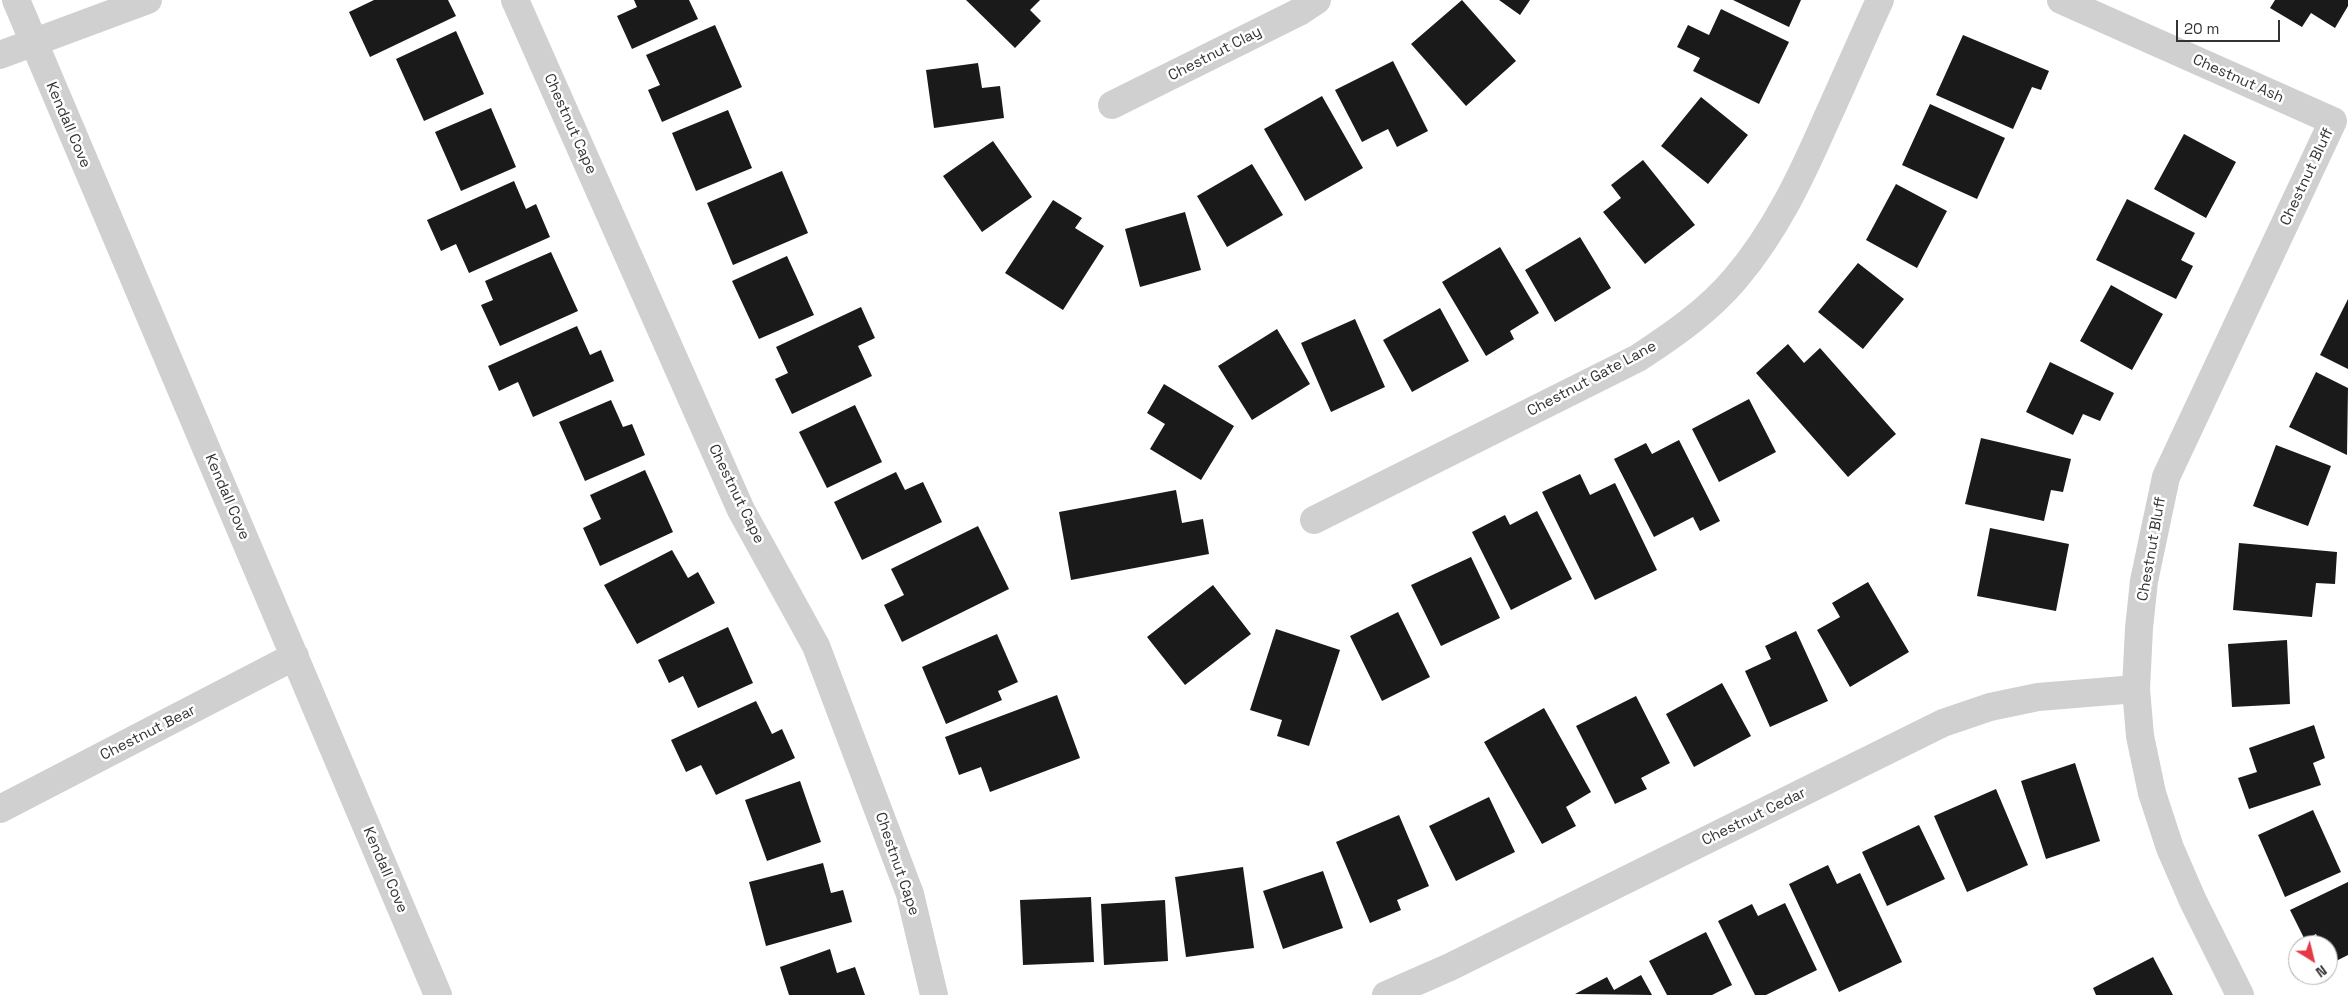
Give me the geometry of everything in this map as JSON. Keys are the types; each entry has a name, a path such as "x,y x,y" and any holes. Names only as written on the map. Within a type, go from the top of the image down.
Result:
{"street":[{"name":"Kendall Cove","path":"16,0 438,995"},
{"path":"0,55 148,0"},
{"name":"Chestnut Cape","path":"515,0 741,510 816,646 910,894 934,995"},
{"name":"Chestnut Clay","path":"1112,105 1299,12 1317,0"},
{"name":"Chestnut Gate Lane","path":"1314,520 1638,358 1673,335 1705,309 1740,274 1760,248 1782,213 1801,176 1880,0"},
{"name":"Chestnut Ash","path":"2061,0 2333,121"},
{"name":"Chestnut Bluff","path":"2240,995 2193,901 2170,848 2152,793 2140,736 2136,689 2139,628 2144,581 2166,477 2333,121"},
{"name":"Chestnut Bear","path":"0,809 295,656"},
{"name":"Chestnut Cedar","path":"1386,995 1459,962 1943,723 1990,708 2038,697 2136,689"}],"building":[{"path":"374,0 448,0 456,16 370,57 349,12"},
{"path":"634,0 689,0 698,19 632,49 617,16 637,7"},
{"path":"966,0 1040,0 1030,10 1041,21 1015,48"},
{"path":"1462,0 1516,61 1466,106 1411,44"},
{"path":"1499,0 1530,0 1520,15"},
{"path":"1733,0 1801,0 1789,27"},
{"path":"2275,0 2348,0 2348,6 2335,28 2311,13 2302,27 2270,8"},
{"path":"1721,9 1789,42 1759,104 1693,71 1700,58 1677,47 1688,25 1709,35"},
{"path":"715,25 742,87 662,122 648,90 660,85 646,55"},
{"path":"456,31 484,94 424,121 396,59"},
{"path":"1963,35 2049,71 2041,90 2032,87 2013,129 1936,95"},
{"path":"1393,61 1428,131 1397,147 1388,129 1362,142 1335,90"},
{"path":"978,63 982,88 1000,86 1004,118 934,128 926,70"},
{"path":"1322,96 1363,168 1305,201 1264,129"},
{"path":"1701,97 1748,135 1708,184 1661,146"},
{"path":"1930,104 2005,138 1977,199 1902,165"},
{"path":"491,108 516,167 461,191 435,132"},
{"path":"728,110 752,168 696,191 672,133"},
{"path":"2184,134 2236,162 2206,218 2154,189"},
{"path":"993,141 1032,197 982,232 943,176"},
{"path":"1643,160 1695,225 1645,264 1603,212 1621,198 1611,185"},
{"path":"1252,164 1283,215 1227,247 1197,196"},
{"path":"782,171 808,233 733,265 707,203"},
{"path":"514,181 526,209 536,204 550,237 469,273 456,244 441,251 427,220"},
{"path":"1896,184 1947,211 1917,268 1866,240"},
{"path":"2127,199 2195,233 2181,260 2193,266 2176,299 2096,260"},
{"path":"1053,200 1082,218 1075,228 1104,246 1063,310 1005,273"},
{"path":"1185,212 1201,270 1140,287 1125,229"},
{"path":"1580,237 1611,288 1555,322 1525,270"},
{"path":"1500,247 1539,313 1510,331 1514,339 1486,356 1442,282"},
{"path":"551,252 578,311 500,346 481,305 493,300 485,281"},
{"path":"787,256 814,315 759,339 732,281"},
{"path":"1858,263 1904,299 1863,349 1818,312"},
{"path":"2111,285 2163,314 2132,370 2080,341"},
{"path":"2348,299 2348,369 2320,355"},
{"path":"861,307 875,338 858,346 872,376 792,414 775,379 788,373 776,347"},
{"path":"1440,308 1469,361 1412,392 1383,340"},
{"path":"1355,319 1385,387 1331,412 1301,343"},
{"path":"577,326 590,355 601,350 614,381 533,417 518,382 499,391 488,366"},
{"path":"1277,329 1310,384 1252,420 1218,366"},
{"path":"1788,344 1804,363 1820,348 1896,434 1848,477 1756,373"},
{"path":"2050,362 2114,393 2100,421 2083,414 2073,435 2026,412"},
{"path":"2316,372 2348,388 2347,455 2289,427"},
{"path":"1164,384 1234,426 1201,480 1150,449 1165,424 1147,413"},
{"path":"1749,399 1776,452 1719,482 1692,429"},
{"path":"611,400 623,427 632,424 645,455 585,481 559,422"},
{"path":"855,405 882,462 827,488 799,432"},
{"path":"1981,438 2071,459 2063,492 2051,490 2044,521 1965,504"},
{"path":"1679,440 1720,521 1700,531 1693,517 1654,537 1614,459 1646,443 1652,454"},
{"path":"2276,445 2331,466 2308,526 2253,506"},
{"path":"645,470 673,532 600,566 583,528 601,519 590,495"},
{"path":"896,472 905,490 923,482 942,522 862,560 834,502"},
{"path":"1580,474 1590,495 1615,483 1657,570 1595,600 1542,492"},
{"path":"1176,490 1182,523 1203,519 1209,554 1071,580 1059,512"},
{"path":"1537,511 1572,579 1511,610 1472,532 1505,515 1510,525"},
{"path":"978,526 1009,589 902,642 884,605 904,595 891,569"},
{"path":"1990,528 2069,544 2056,611 1977,596"},
{"path":"2239,543 2337,552 2335,584 2316,583 2312,617 2233,610"},
{"path":"672,550 688,578 698,572 715,603 637,644 604,585"},
{"path":"1471,557 1500,618 1441,646 1411,585"},
{"path":"1868,582 1909,652 1850,687 1817,630 1840,617 1832,603"},
{"path":"1213,585 1251,634 1185,685 1147,637"},
{"path":"1398,612 1430,677 1382,701 1350,636"},
{"path":"728,627 753,683 698,708 683,676 669,683 658,660"},
{"path":"1276,629 1340,650 1309,746 1277,736 1282,720 1250,710"},
{"path":"1796,631 1828,701 1770,727 1745,671 1771,659 1765,646"},
{"path":"997,634 1018,682 998,691 1002,700 946,724 922,667"},
{"path":"2287,640 2290,704 2232,707 2228,644"},
{"path":"1722,683 1751,736 1694,767 1666,714"},
{"path":"1057,695 1080,758 990,792 981,767 959,775 945,737"},
{"path":"1636,696 1670,763 1641,778 1647,789 1615,804 1576,726"},
{"path":"756,701 772,734 782,729 795,758 716,795 701,765 686,772 671,740"},
{"path":"1544,708 1591,792 1566,807 1576,826 1542,844 1484,742"},
{"path":"2314,725 2325,758 2313,763 2321,785 2249,809 2238,778 2257,772 2249,748"},
{"path":"2075,763 2100,841 2046,859 2021,781"},
{"path":"800,781 821,842 767,861 745,800"},
{"path":"1996,789 2028,865 1967,892 1934,816"},
{"path":"1489,797 1515,852 1456,881 1429,826"},
{"path":"2313,810 2341,872 2285,897 2258,835"},
{"path":"1399,815 1429,886 1397,900 1401,910 1370,923 1336,842"},
{"path":"1919,825 1945,879 1887,906 1862,852"},
{"path":"823,863 831,893 843,890 852,922 766,946 749,882"},
{"path":"1828,865 1837,884 1860,873 1902,962 1839,992 1789,884"},
{"path":"1243,867 1254,948 1186,957 1175,877"},
{"path":"1323,871 1343,928 1283,949 1263,891"},
{"path":"2348,882 2348,955 2338,960 2338,935 2302,935 2290,910"},
{"path":"1091,897 1094,962 1023,965 1020,900"},
{"path":"1165,900 1168,961 1104,965 1101,904"},
{"path":"1785,903 1817,970 1766,995 1755,995 1718,921 1752,904 1758,916"},
{"path":"1706,932 1732,985 1712,995 1667,995 1649,961"},
{"path":"830,949 837,973 855,967 865,995 789,995 780,967"},
{"path":"2153,957 2173,995 2096,995 2093,988"},
{"path":"1641,975 1652,995 1575,994 1607,977 1614,990"}]}
